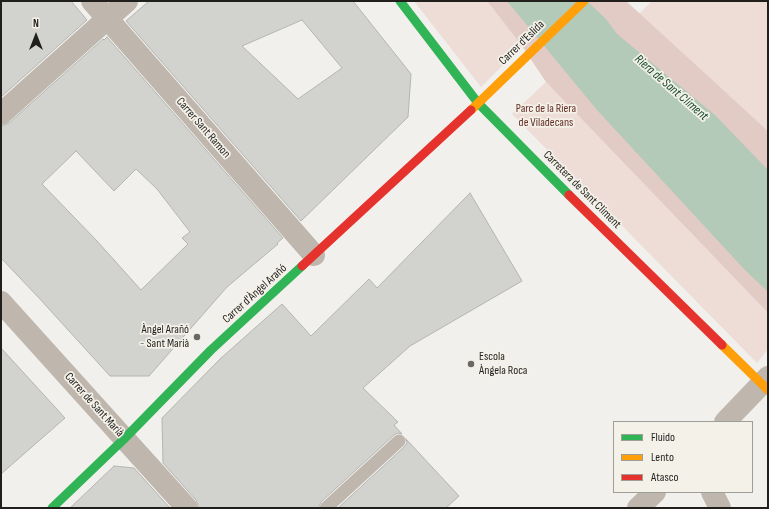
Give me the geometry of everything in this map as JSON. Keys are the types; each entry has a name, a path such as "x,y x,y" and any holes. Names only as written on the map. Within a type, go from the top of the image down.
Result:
{"street":[{"name":"Carrer Sant Ramon","path":"92,1 314,255"},
{"path":"1,114 128,1"},
{"name":"Carretera de Sant Climent","path":"400,1 478,103 572,198 766,384"},
{"name":"Carrer d'Eslida","path":"478,103 584,1"},
{"name":"Carrer d'Àngel Arañó","path":"52,508 124,439 211,350 478,103"},
{"name":"Carrer de Sant Marià","path":"1,302 188,508"},
{"path":"726,421 766,384"},
{"path":"638,508 654,493"},
{"path":"712,493 720,508"}],"lane":[{"path":"326,508 399,441"}],"green space":[{"name":"Parc de la Riera de Viladecans","path":"414,1 487,1 522,46 481,87"},
{"path":"652,1 768,1 768,131 639,14"},
{"name":"Parc de la Riera de Viladecans","path":"546,82 768,313 768,349 757,363 512,114"}],"shaded area":[{"path":"487,1 626,1 768,131 768,313 546,82 522,46"}],"water":[{"name":"Riera de Sant Climent","path":"507,1 587,1 606,19 617,34 715,115 768,170 768,292 744,269 597,110"}],"building":[{"path":"1,1 71,1 87,20 1,97"},
{"path":"149,1 353,1 411,74 408,117 301,221 126,21","holes":["302,20 342,68 298,99 242,46"]},
{"path":"107,37 283,238 277,243 278,244 227,287 149,376 110,376 1,258 1,126 9,123 103,39 104,40","holes":["76,151 114,191 136,169 157,189 190,232 182,238 188,244 141,290 97,241 42,184"]},
{"path":"470,193 522,281 410,346 363,388 398,422 394,425 402,434 398,433 394,435 321,502 318,508 199,508 196,500 163,463 162,418 220,359 282,304 311,336 369,279 377,288"},
{"path":"1,348 65,418 1,474"},
{"path":"406,439 459,496 446,508 338,508 404,447 407,443"},
{"path":"114,466 134,468 170,508 70,508"}],"traffic: fast":[{"path":"400,1 478,103 569,195"},
{"path":"52,508 124,439 211,350 302,266"}],"traffic: slow":[{"path":"471,110 584,1"},
{"path":"722,345 768,390"}],"traffic: jam":[{"path":"302,266 471,110"},
{"path":"569,195 722,345"}],"place":[{"name":"Àngel Arañó - Sant Marià","path":"197,337"},
{"name":"Escola Àngela Roca","path":"471,364"}]}
